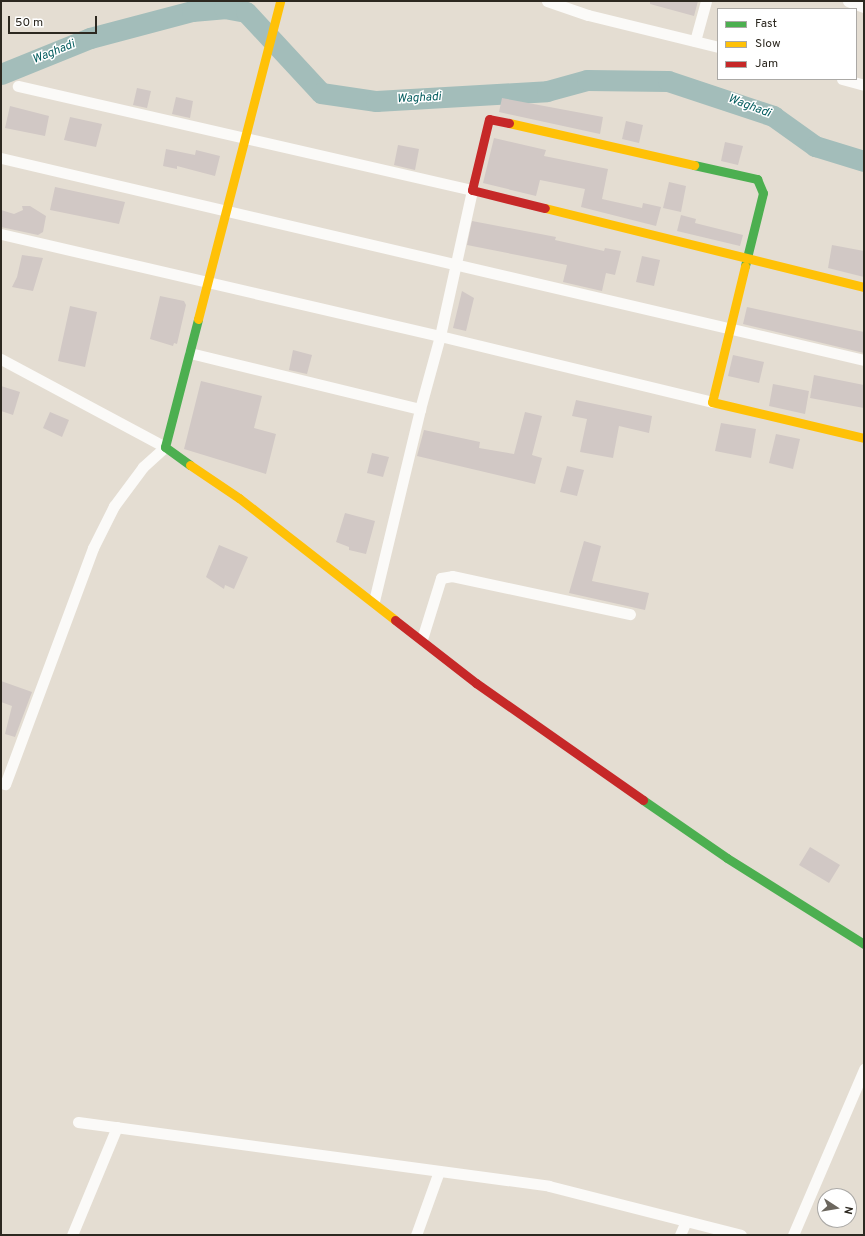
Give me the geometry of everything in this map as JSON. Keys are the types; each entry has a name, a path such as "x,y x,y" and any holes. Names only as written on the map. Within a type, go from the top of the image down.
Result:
{"street":[{"path":"1,783 4,784 92,548 114,506 143,467 165,447 209,283 246,137 260,74 280,1"},
{"path":"547,1 588,15 717,47"},
{"path":"695,41 706,1"},
{"path":"848,1 864,7"},
{"path":"846,80 864,85"},
{"path":"18,86 472,190 864,287"},
{"path":"374,601 420,409 440,336 455,263 489,119 757,179 762,193 712,402"},
{"path":"1,158 455,263 864,360"},
{"path":"1,234 440,336 864,438"},
{"path":"190,353 420,409"},
{"path":"1,359 165,447 239,498 374,601 476,683 721,853 864,944"},
{"path":"422,639 441,578 452,576 630,614"},
{"path":"793,1235 864,1068"},
{"path":"78,1122 548,1186 685,1223 741,1235"},
{"path":"72,1235 116,1127"},
{"path":"416,1235 439,1171"},
{"path":"680,1235 685,1223"}],"building":[{"path":"650,1 698,1 694,16 650,4"},
{"path":"137,88 151,91 147,108 133,105"},
{"path":"176,97 193,101 190,118 172,114"},
{"path":"502,98 603,117 600,134 499,112"},
{"path":"10,106 49,116 45,136 5,128"},
{"path":"70,117 102,124 96,147 64,140"},
{"path":"626,121 643,125 639,143 622,139"},
{"path":"494,138 546,150 544,156 608,169 602,199 642,208 643,203 661,207 656,226 581,207 585,189 540,180 536,196 483,183"},
{"path":"725,142 743,146 738,165 721,161"},
{"path":"398,145 419,149 415,170 394,165"},
{"path":"166,149 195,155 196,150 220,156 215,176 177,166 177,169 163,166"},
{"path":"669,182 686,186 681,212 663,208"},
{"path":"55,187 125,202 119,224 50,210"},
{"path":"22,206 30,206 46,216 43,232 38,235 1,227 1,210 14,214 23,210"},
{"path":"681,215 696,219 695,223 743,235 740,246 677,231"},
{"path":"472,221 556,237 555,240 604,251 605,248 621,251 615,275 606,273 602,291 563,282 567,265 467,245"},
{"path":"832,245 864,251 864,277 828,268"},
{"path":"22,255 43,258 33,291 12,287 17,277"},
{"path":"642,256 660,260 654,286 636,282"},
{"path":"462,291 474,298 466,331 453,328"},
{"path":"160,296 184,301 186,305 177,344 174,343 173,346 150,339"},
{"path":"70,306 97,312 85,367 58,361"},
{"path":"747,307 864,332 864,353 743,324"},
{"path":"293,350 312,355 307,374 289,370"},
{"path":"733,355 764,362 759,383 728,376"},
{"path":"814,375 864,385 864,408 810,398"},
{"path":"201,381 262,396 254,428 276,434 266,474 184,449"},
{"path":"773,384 809,391 805,414 769,406"},
{"path":"1,386 20,392 13,415 1,411"},
{"path":"576,400 652,416 649,433 619,426 613,458 580,452 587,419 572,416"},
{"path":"50,412 69,420 62,437 43,428"},
{"path":"525,412 542,416 532,455 542,458 535,484 417,456 424,430 480,442 479,448 514,454"},
{"path":"721,423 756,429 751,458 715,451"},
{"path":"776,434 800,439 793,469 769,463"},
{"path":"372,453 389,457 383,477 367,473"},
{"path":"567,466 584,470 577,496 560,492"},
{"path":"345,513 375,521 366,554 349,550 349,547 336,542"},
{"path":"584,541 601,546 592,581 649,593 645,610 569,593"},
{"path":"219,545 248,557 234,589 225,585 224,589 206,577"},
{"path":"1,681 32,692 15,737 5,734 12,706 1,702"},
{"path":"810,847 840,865 829,883 799,865"}],"waterway":[{"name":"Waghadi","path":"1,74 90,38 192,11 224,8 246,12 321,93 376,101 547,91 587,80 668,81 773,116 815,146 864,161"}],"traffic: fast":[{"path":"694,165 757,179 763,193 745,266"},
{"path":"190,465 165,447 198,319"},
{"path":"643,800 727,858 864,944"}],"traffic: slow":[{"path":"198,319 280,1"},
{"path":"509,123 694,165"},
{"path":"545,208 864,287"},
{"path":"745,266 712,402 864,438"},
{"path":"190,465 239,498 395,620"}],"traffic: jam":[{"path":"509,123 489,119 472,190 545,208"},
{"path":"395,620 476,683 643,800"}]}
